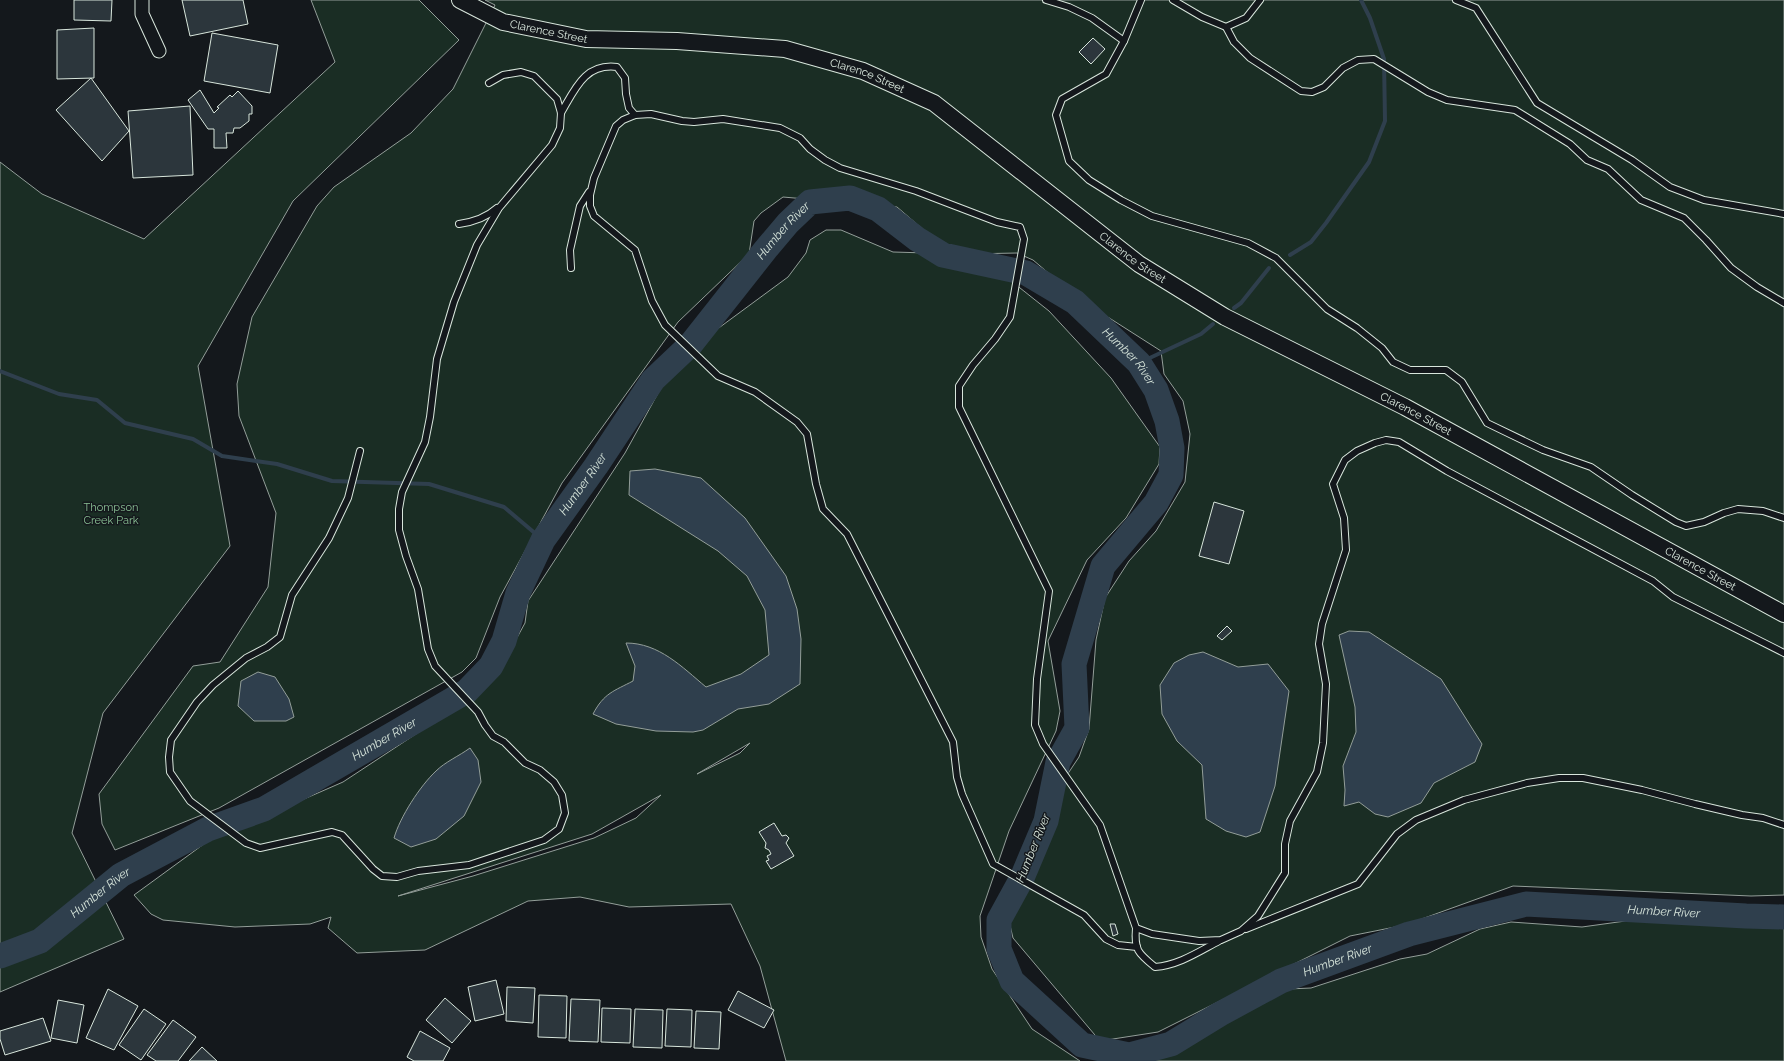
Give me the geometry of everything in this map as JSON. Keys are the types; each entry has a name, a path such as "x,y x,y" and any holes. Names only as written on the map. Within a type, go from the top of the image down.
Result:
{"street":[{"path":"142,0 142,14 159,51"},
{"name":"Clarence Street","path":"460,0 503,22 586,39 677,41 785,49 863,71 934,103 1139,264 1225,317 1405,407 1784,614"}],"lane":[{"path":"1046,0 1069,7 1092,18 1124,41"},
{"path":"1141,0 1124,41 1106,74 1062,99 1056,115 1069,161 1089,180 1121,200 1152,216 1248,243 1276,258 1296,276 1310,294 1321,304 1357,328 1382,348 1393,362 1410,370 1446,370 1462,382 1487,422 1543,450 1591,467 1676,522 1686,526 1704,522 1724,512 1738,509 1762,511 1784,518"},
{"path":"1173,0 1202,17 1226,27 1234,42 1250,58 1300,91 1312,92 1324,87 1343,68 1358,60 1374,59 1428,92 1447,100 1515,110 1570,144 1587,160 1608,169 1641,200 1684,218 1731,268 1757,287 1784,303"},
{"path":"1226,27 1246,18 1260,0"},
{"path":"1456,0 1476,8 1537,103 1632,160 1670,187 1704,200 1784,214"},
{"path":"561,113 584,76 598,68 606,66 617,67 625,78 629,108 635,115"},
{"path":"360,451 348,498 329,538 292,595 280,637 267,647 246,658 213,685 197,702 171,740 168,757 170,772 190,801 246,843 260,848 332,832 342,835 373,869 382,876 397,877 418,872 469,865 544,840 558,829 565,814 562,796 554,782 540,770 525,763 504,742 493,736 478,712 435,666 428,649 418,589 406,556 399,530 399,509 402,492 425,442 430,417 437,359 454,302 477,245 499,208 552,145 560,128 561,113 557,99 534,76 521,72 503,75 489,83"},
{"path":"1136,947 1118,945 1106,938 1084,915 993,864 962,794 957,777 953,742 847,534 823,509 816,484 807,434 796,422 755,392 718,376 665,325 652,301 635,250 594,216 590,206 591,190 594,178 616,126 623,120 635,115 651,114 688,122 723,119 739,120 780,128 800,138 815,153 840,168 916,191 997,222 1020,227 1024,239 1010,317 995,340 973,365 959,386 959,406 1049,591 1037,678 1035,726 1043,744 1100,825 1136,928 1136,947 1143,957 1155,967 1166,966 1181,961 1224,938 1358,884 1397,834 1416,820 1464,800 1527,783 1559,778 1583,778 1763,818 1784,825"},
{"path":"571,268 570,250 580,206 591,190"},
{"path":"459,224 470,222 490,214 506,200"},
{"path":"1241,931 1258,916 1285,872 1285,844 1290,820 1317,772 1323,743 1326,706 1326,684 1319,644 1322,624 1346,550 1344,518 1333,484 1345,460 1375,442 1386,440 1399,442 1447,471 1653,581 1673,597 1784,653"},
{"path":"1136,928 1152,934 1199,941 1224,938"}],"green space":[{"name":"Thompson Creek Park","path":"311,0 419,0 459,40 293,201 198,366 230,546 103,713 72,833 124,939 0,992 0,162 42,194 144,239 335,62"},
{"path":"485,0 1784,0 1784,895 1751,896 1513,886 1405,925 1350,936 1158,1032 1100,1041 1013,938 1006,908 1055,793 1079,757 1089,729 1096,640 1105,598 1129,561 1156,531 1185,482 1190,434 1183,401 1164,374 1161,351 1078,298 1033,260 1017,253 966,254 932,237 897,207 783,197 761,213 754,221 749,254 678,322 562,483 500,597 476,658 462,672 219,808 115,850 102,824 99,794 193,666 220,662 268,587 276,513 239,416 237,384 252,317 317,206 334,187 411,133 453,89 495,5"},
{"path":"826,230 841,230 893,252 927,253 956,267 1010,280 1049,311 1111,378 1160,447 1159,464 1126,518 1087,560 1048,641 1060,711 1056,731 1009,831 980,916 981,937 992,969 1032,1029 1080,1061 786,1061 760,966 731,904 629,907 580,897 528,901 425,950 357,953 328,928 331,917 310,924 235,927 163,920 151,914 134,895 208,841 343,782 457,707 501,667 525,623 528,601 625,453 667,377 716,330 788,277 806,253 810,240","holes":["750,743 740,753 697,774","661,795 636,818 594,838 473,876 398,896 592,834"]},
{"path":"1690,918 1784,922 1784,1061 1144,1061 1288,989 1311,988 1400,959 1427,954 1480,929 1511,922 1582,927 1640,919"}],"water":[{"path":"655,469 701,478 745,518 786,576 797,609 801,639 800,684 769,704 738,709 703,730 693,732 656,731 616,724 593,714 605,697 633,681 635,666 626,643 649,647 659,652 679,664 706,687 741,674 769,655 765,610 747,576 718,551 629,495 630,471"},
{"path":"1349,631 1369,632 1441,679 1482,744 1475,762 1434,783 1421,803 1388,817 1375,814 1359,802 1344,806 1345,790 1343,766 1356,732 1355,707 1339,635"},
{"path":"1203,652 1238,667 1268,664 1289,691 1275,786 1260,832 1246,837 1226,831 1206,819 1202,765 1177,741 1162,714 1160,685 1174,663 1189,655"},
{"path":"258,672 275,677 289,699 294,717 286,721 254,721 238,706 241,681"},
{"path":"470,748 478,760 481,782 464,816 436,839 411,847 394,838 401,821 417,793 430,777 444,765"}],"building":[{"path":"74,0 112,0 111,21 74,20"},
{"path":"182,0 243,0 248,24 190,36"},
{"path":"94,28 94,78 57,79 57,30"},
{"path":"212,33 278,45 270,93 204,81"},
{"path":"1093,38 1105,49 1091,64 1079,52"},
{"path":"91,78 129,131 102,161 56,110"},
{"path":"200,90 214,113 219,108 217,107 230,95 232,97 238,91 252,106 252,114 249,114 249,121 240,128 234,128 233,133 226,133 227,148 214,148 214,129 208,129 188,100"},
{"path":"190,106 193,175 133,178 128,111"},
{"path":"1214,502 1244,511 1229,564 1199,556"},
{"path":"1227,626 1232,631 1222,640 1217,636"},
{"path":"774,823 782,836 786,835 789,838 786,843 794,856 771,869 766,861 769,860 767,856 771,854 769,850 765,848 766,843 759,832"},
{"path":"1110,924 1115,924 1118,934 1113,936"},
{"path":"496,980 504,1014 475,1021 468,987"},
{"path":"507,987 535,988 533,1023 506,1021"},
{"path":"108,989 138,1006 114,1050 86,1038"},
{"path":"738,991 774,1010 764,1028 728,1010"},
{"path":"539,995 567,996 566,1038 538,1037"},
{"path":"445,998 471,1021 452,1043 426,1020"},
{"path":"571,999 600,1000 598,1042 569,1041"},
{"path":"58,1000 84,1005 77,1043 51,1038"},
{"path":"602,1008 631,1009 630,1043 601,1042"},
{"path":"144,1009 166,1024 141,1060 119,1045"},
{"path":"635,1009 663,1010 662,1048 633,1047"},
{"path":"667,1009 692,1010 691,1047 665,1046"},
{"path":"696,1011 721,1012 719,1049 694,1048"},
{"path":"43,1018 51,1041 5,1055 0,1039 0,1031"},
{"path":"173,1020 196,1037 178,1061 156,1061 147,1055"},
{"path":"420,1031 450,1048 443,1061 414,1061 407,1057"},
{"path":"202,1047 217,1061 189,1061"}],"waterway":[{"path":"1290,255 1311,242 1326,223 1369,162 1385,121 1384,59 1370,18 1361,0"},
{"name":"Humber River","path":"0,956 40,941 121,875 208,829 264,809 467,691 491,666 504,641 518,593 543,540 596,466 653,380 691,344 766,249 788,223 810,202 850,198 878,209 917,239 943,255 1026,273 1075,302 1139,363 1156,390 1167,421 1172,448 1171,475 1156,503 1103,566 1074,664 1077,728 1058,762 1046,821 1022,878 999,920 999,949 1012,981 1082,1045 1129,1055 1171,1044 1220,1014 1281,981 1409,934 1526,904 1784,917"},
{"path":"1234,308 1241,303 1269,268"},
{"path":"1139,363 1201,334 1213,324"},
{"path":"0,371 59,394 97,400 125,423 193,439 222,456 277,464 332,481 429,484 504,507 543,540"}]}
